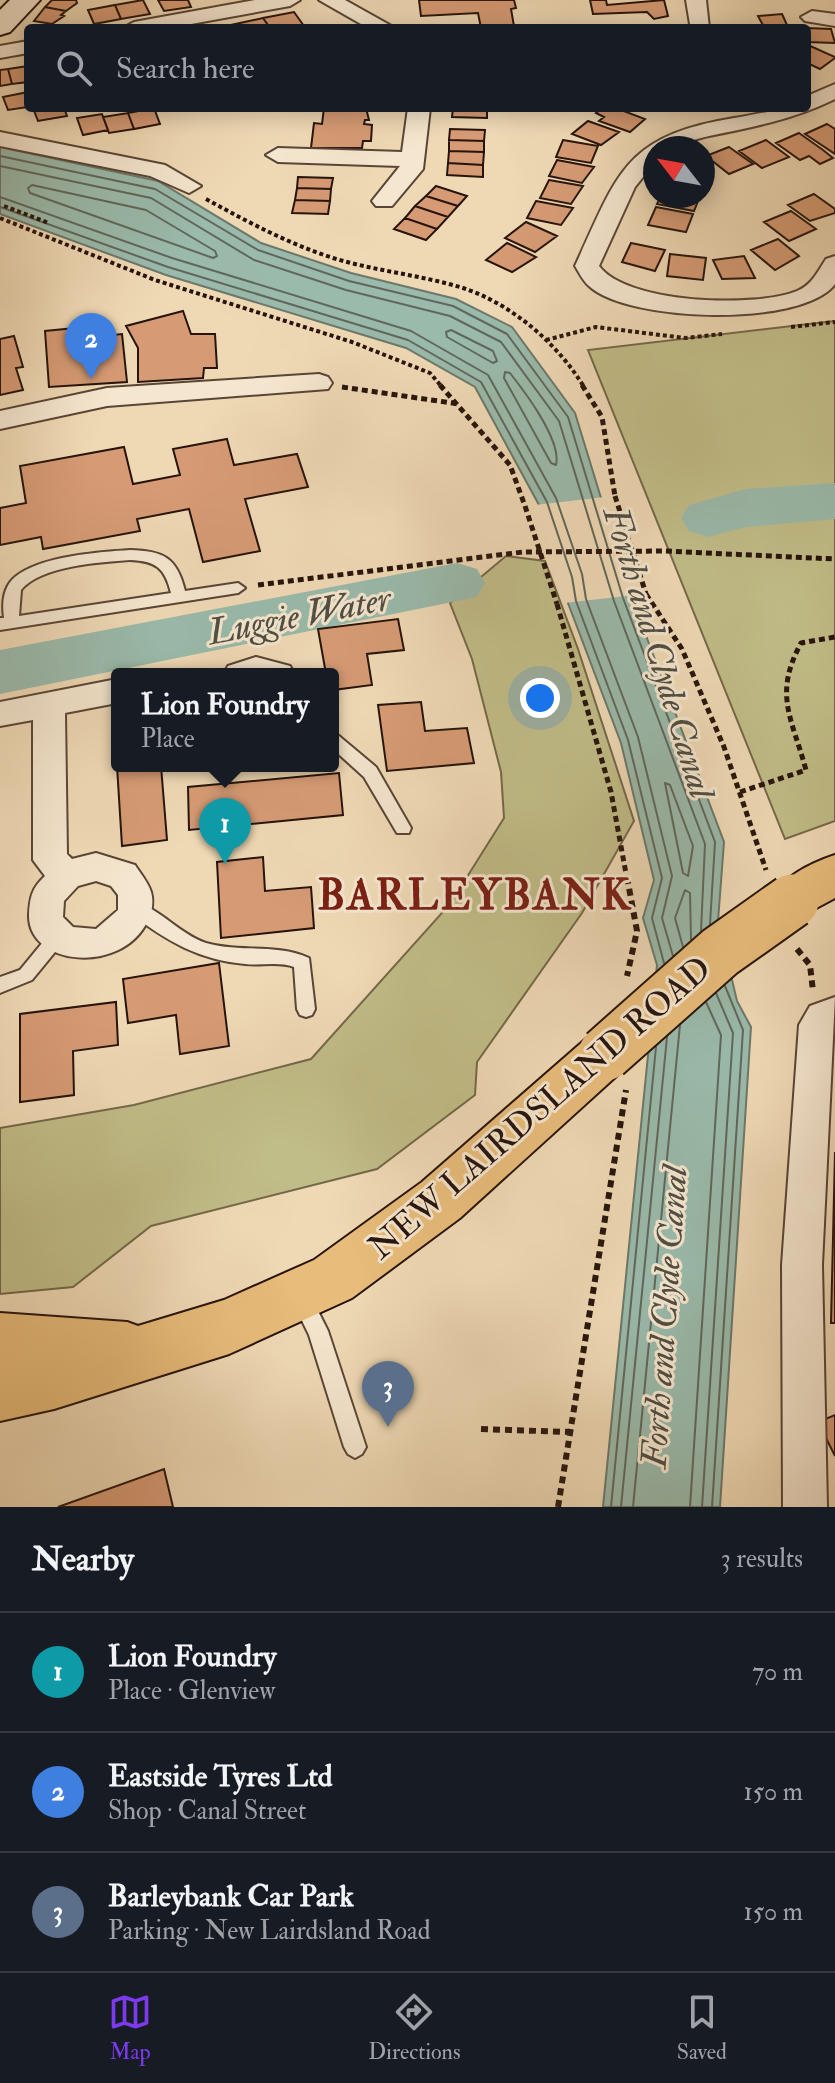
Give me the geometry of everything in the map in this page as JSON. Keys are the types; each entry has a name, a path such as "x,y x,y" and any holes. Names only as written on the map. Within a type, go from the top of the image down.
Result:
{"main road":[{"name":"NEW LAIRDSLAND ROAD","path":"0,1392 54,1381 229,1326 300,1295 358,1262 441,1200 720,952 835,874"},
{"name":"NEW LAIRDSLAND ROAD","path":"0,1341 38,1341 141,1352"}],"street":[{"path":"156,24 290,0"},
{"path":"329,0 376,24"},
{"path":"696,0 701,24"},
{"path":"812,17 835,20"},
{"path":"0,52 24,48"},
{"path":"811,102 835,91"},
{"path":"384,201 404,180 414,159 419,112"},
{"path":"683,136 787,112"},
{"path":"0,139 157,170 189,186"},
{"path":"278,155 414,159"},
{"path":"643,160 628,180 587,266 595,280 609,289 701,307 749,309 805,297 822,285 835,264"},
{"path":"0,420 107,397 319,383"},
{"path":"0,714 111,692"},
{"path":"49,704 50,860 67,875"},
{"path":"96,867 123,875 132,884 137,909 122,932 108,940 78,945 58,936 46,922 44,909 47,896 67,875 96,867"},
{"path":"805,1507 802,1265 826,1019"}],"lane":[{"path":"179,596 171,568 158,558 134,553 41,569 19,582 9,600 6,623 238,588"},
{"path":"339,745 370,772 403,828"},
{"path":"137,909 184,945 253,957 286,954 303,963 306,1009"},
{"path":"0,985 26,975 58,936"},
{"path":"300,1295 318,1331 355,1447"}],"path":[{"path":"189,186 280,240 336,259 466,289 521,319 567,359 602,417 615,496 646,594 682,649 740,792 746,819 810,965 826,1019"},
{"path":"4,206 49,223"},
{"path":"0,218 155,280 365,347 430,373 510,465 557,604"},
{"path":"319,383 460,405"},
{"path":"238,588 523,552 664,551 835,559"},
{"path":"740,792 806,770 781,699 788,664 801,643 835,637"},
{"path":"481,1429 569,1432"}],"shaded area":[{"path":"835,321 835,821 785,839 588,350"},
{"path":"506,556 545,561 578,649 634,821 582,913 477,1062 475,1095 377,1169 151,1226 73,1287 0,1294 0,1128 134,1105 311,1059 450,904 504,818 501,772 472,659 450,603"}],"water":[{"name":"Forth and Clyde Canal","path":"0,147 158,181 261,243 351,273 456,299 512,327 575,413 631,596 724,842 718,921 737,1001 751,1027 720,1507 603,1507 657,965 643,918 654,880 621,743 568,603 565,579 539,505 475,387 406,348 166,275 0,214"}],"pier":[{"path":"605,497 635,595 564,603 561,580 535,505"}],"building":[{"path":"52,0 76,0 77,3 66,11 45,7"},
{"path":"143,0 150,14 121,19 115,5"},
{"path":"158,0 188,0 191,7 164,11"},
{"path":"419,0 514,0 516,8 511,9 514,24 480,24 478,13 421,16"},
{"path":"590,0 606,0 607,5 664,0 668,16 654,19 647,12 593,14"},
{"path":"115,5 121,19 94,24 88,10"},
{"path":"45,7 66,11 52,24 34,21"},
{"path":"294,12 303,24 267,24 263,18"},
{"path":"782,14 787,24 762,24 758,16"},
{"path":"263,18 267,24 236,24"},
{"path":"811,28 831,29 835,43 811,42"},
{"path":"811,46 835,57 820,69 811,65"},
{"path":"24,67 24,82 12,84 8,69"},
{"path":"8,69 12,84 0,86 0,70"},
{"path":"24,93 24,108 8,110 3,97"},
{"path":"35,112 66,112 67,116 38,121"},
{"path":"156,112 160,124 134,129 128,113"},
{"path":"324,112 367,112 369,120 365,120 364,124 372,125 371,141 363,141 362,148 311,148 314,123 322,124"},
{"path":"453,112 487,112 487,118 452,117"},
{"path":"627,112 645,119 630,132 599,121 604,117 596,113"},
{"path":"128,113 134,129 109,133 103,117"},
{"path":"102,114 108,130 83,135 77,118"},
{"path":"588,121 619,132 601,145 572,134"},
{"path":"827,124 835,129 835,154 805,134"},
{"path":"450,129 485,130 484,141 449,140"},
{"path":"799,133 833,158 820,164 809,156 800,160 776,143"},
{"path":"449,140 484,141 484,152 449,151"},
{"path":"563,140 598,146 591,163 556,157"},
{"path":"766,140 789,157 762,168 739,151"},
{"path":"729,147 753,164 729,174 715,163 715,152"},
{"path":"449,151 484,152 483,165 448,163"},
{"path":"557,160 594,167 582,183 549,176"},
{"path":"448,163 483,165 483,177 447,175"},
{"path":"298,177 333,178 331,189 297,188"},
{"path":"549,180 583,186 571,204 540,198"},
{"path":"436,186 467,196 458,206 426,196"},
{"path":"297,188 331,189 330,201 295,200"},
{"path":"814,194 835,209 835,213 810,221 788,205"},
{"path":"426,196 458,206 448,217 415,206"},
{"path":"295,200 330,201 328,214 292,213"},
{"path":"536,201 573,208 561,225 527,218"},
{"path":"415,206 448,217 437,229 405,218"},
{"path":"656,208 693,214 686,232 648,225"},
{"path":"791,211 816,229 789,241 764,222"},
{"path":"405,218 437,229 426,240 394,229"},
{"path":"526,222 557,236 535,252 505,238"},
{"path":"778,239 799,256 775,270 751,250"},
{"path":"507,243 536,257 512,272 486,260"},
{"path":"631,243 665,250 655,271 622,262"},
{"path":"670,254 706,258 703,280 667,276"},
{"path":"744,256 755,278 722,279 713,260"},
{"path":"183,311 191,334 215,334 217,368 204,368 203,378 138,382 138,348 126,326"},
{"path":"85,327 85,338 122,334 127,382 49,387 45,331"},
{"path":"14,336 23,367 16,368 23,390 0,395 0,339"},
{"path":"227,439 234,465 297,454 308,487 245,499 260,551 203,562 189,509 137,519 140,531 43,549 41,537 0,545 0,508 26,503 20,466 124,447 133,484 180,475 173,449"},
{"path":"398,619 404,650 367,654 372,685 339,689 339,668 325,668 318,629"},
{"path":"421,702 425,731 467,728 474,763 387,771 378,705"},
{"path":"117,772 161,772 167,840 122,846"},
{"path":"339,773 343,815 189,830 188,787"},
{"path":"263,857 265,891 311,887 314,928 221,938 217,862"},
{"path":"219,963 229,1046 180,1054 176,1015 128,1023 123,979"},
{"path":"116,1002 118,1045 73,1051 74,1095 20,1102 20,1014"},
{"path":"835,1152 835,1323 831,1323"},
{"path":"835,1415 835,1456 818,1422"},
{"path":"164,1469 173,1507 58,1507"}],"waterway":[{"name":"Luggie Water","path":"708,518 746,508 835,501"},
{"name":"Luggie Water","path":"0,672 457,583"}],"place":[{"name":"Eastside Tyres Ltd","path":"91,379"},
{"name":"Lion Foundry","path":"225,864"},
{"name":"Barleybank Car Park","path":"388,1427"}],"district":[{"name":"BARLEYBANK","path":"475,894"}]}
